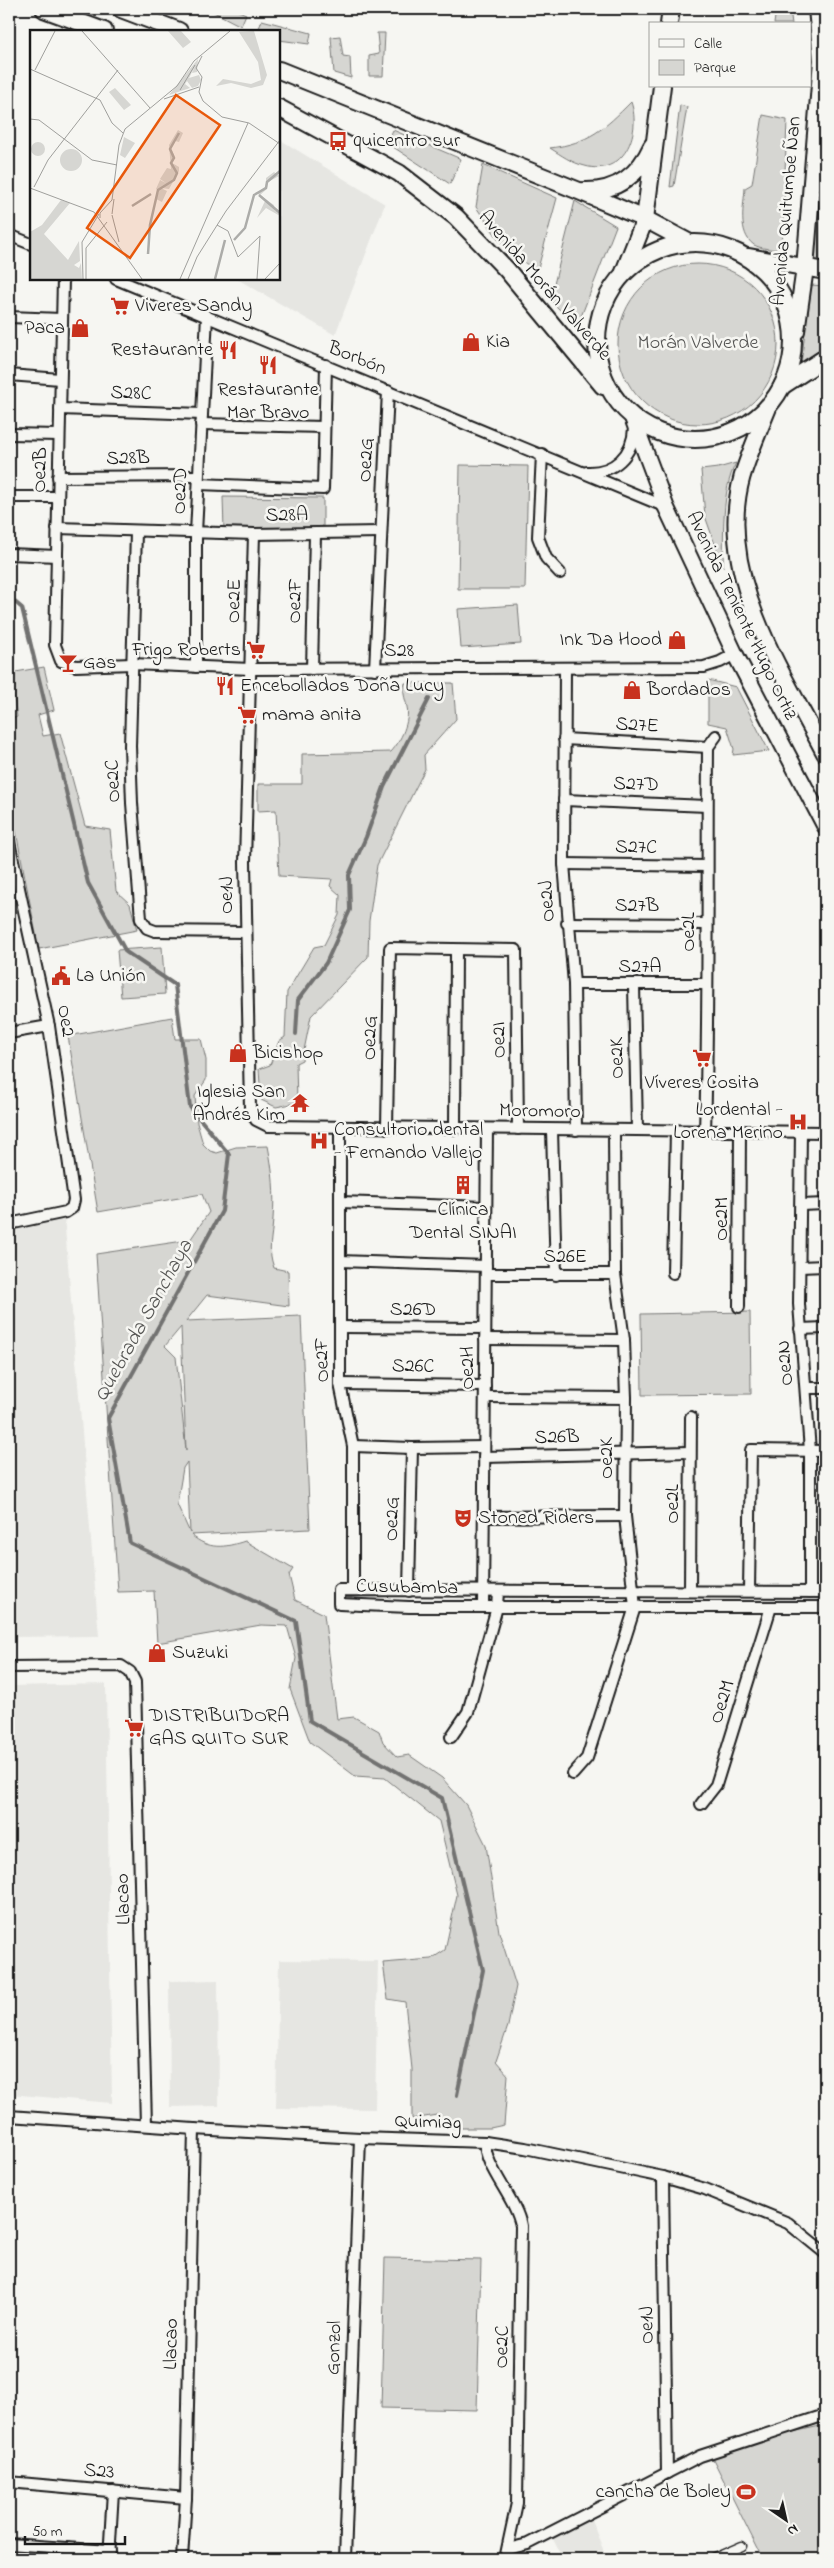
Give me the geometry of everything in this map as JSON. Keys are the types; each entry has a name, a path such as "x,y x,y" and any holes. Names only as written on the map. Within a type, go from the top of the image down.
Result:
{"main road":[{"path":"44,9 101,30"},
{"path":"121,9 177,30"},
{"path":"669,22 671,9"},
{"name":"Avenida Quitumbe Ñan","path":"792,358 805,268 822,60 816,9"},
{"path":"822,60 825,80"},
{"path":"280,70 579,191 645,219 690,243"},
{"path":"662,88 658,132 645,219 623,274 606,298 598,324 596,353 604,380 618,404 633,423 670,437 689,440 717,438 742,428 768,409 782,386 792,358 793,328 785,300 769,276 746,257"},
{"name":"Avenida Morán Valverde","path":"280,109 399,172 456,217 507,270 618,404"},
{"path":"579,191 606,189 629,178 641,166 658,132"},
{"path":"623,274 650,255 665,248 690,243 721,246 746,257 825,271"},
{"path":"782,386 825,358"},
{"name":"Avenida Teniente Hugo Ortiz","path":"768,409 742,477 737,520 740,562 751,602 769,645 825,754"},
{"name":"Avenida Teniente Hugo Ortiz","path":"633,423 666,507 735,654 825,826"}],"street":[{"path":"9,235 30,244"},
{"name":"Oe2B","path":"61,661 55,645 63,280"},
{"name":"Borbón","path":"118,280 666,507"},
{"name":"Oe2D","path":"196,667 196,533 207,316"},
{"path":"9,317 61,319"},
{"path":"324,427 326,366"},
{"path":"9,375 60,379"},
{"name":"Oe2G","path":"380,532 388,391"},
{"name":"S28C","path":"60,409 324,427"},
{"path":"584,472 604,470 621,460 631,445 633,423"},
{"name":"S28B","path":"58,477 198,480 323,489 324,427"},
{"path":"9,434 60,436"},
{"path":"542,454 538,537 546,558 560,573"},
{"path":"9,498 58,497"},
{"name":"S28A","path":"57,528 136,532 254,534 380,532"},
{"name":"Oe2C","path":"136,532 130,746 132,803 141,920 147,928 155,931 245,932"},
{"path":"376,669 380,532"},
{"name":"Oe2E","path":"251,669 254,534"},
{"name":"Oe2F","path":"312,668 315,534"},
{"path":"9,554 57,556"},
{"name":"S28","path":"61,661 76,666 132,664 251,669 704,667 720,662 735,654"},
{"name":"Oe2J","path":"565,668 564,864 567,924 574,984 576,1130"},
{"name":"Oe1J","path":"251,669 245,932 250,1108 256,1120"},
{"path":"708,747 716,736"},
{"name":"S27E","path":"564,739 708,747"},
{"name":"Oe2L","path":"705,1131 708,1033 706,924 708,747"},
{"name":"S27D","path":"564,800 707,806"},
{"name":"Oe2","path":"9,842 49,1026 74,1200 72,1208 66,1212 9,1224"},
{"name":"S27C","path":"564,864 707,866"},
{"name":"S27B","path":"567,924 706,924"},
{"name":"Oe2G","path":"387,1128 390,948 456,950"},
{"path":"455,1129 456,950"},
{"name":"Oe2I","path":"456,950 516,950 518,1129"},
{"name":"S27A","path":"574,984 706,984"},
{"name":"Oe2K","path":"634,985 637,1130"},
{"path":"9,1033 49,1026"},
{"name":"Moromoro","path":"256,1120 268,1126 340,1128 825,1132"},
{"name":"Oe2F","path":"340,1128 340,1384 353,1446 353,1590"},
{"name":"Oe2H","path":"483,1607 487,1129"},
{"path":"552,1130 556,1275"},
{"name":"Oe2K","path":"573,1774 587,1758 635,1607 625,1516 624,1454 626,1398 624,1340 615,1274 614,1130"},
{"path":"673,1273 676,1131"},
{"name":"Oe2M","path":"739,1307 740,1131"},
{"name":"Oe2N","path":"801,1132 800,1329 810,1451 810,1592"},
{"path":"340,1202 486,1208"},
{"path":"801,1204 825,1204"},
{"name":"S26E","path":"340,1261 556,1275 615,1274"},
{"path":"800,1267 825,1266"},
{"name":"S26D","path":"340,1327 485,1328"},
{"path":"800,1329 825,1328"},
{"path":"485,1339 624,1340"},
{"name":"S26C","path":"340,1384 485,1386"},
{"path":"806,1388 825,1388"},
{"path":"485,1397 626,1398"},
{"name":"Oe2L","path":"690,1591 691,1417"},
{"path":"353,1446 412,1448 484,1446"},
{"name":"Oe2G","path":"409,1591 412,1448"},
{"path":"749,1592 751,1450 825,1451"},
{"name":"S26B","path":"484,1457 690,1452"},
{"path":"484,1518 625,1516"},
{"name":"Cusubamba","path":"825,1592 339,1590 339,1604 483,1607 825,1608"},
{"path":"451,1737 468,1712 498,1607 498,1591"},
{"name":"Oe2M","path":"702,1804 716,1785 771,1608"},
{"name":"Llacao","path":"9,1667 121,1666 130,1672 135,1682 146,2125"},
{"name":"Quimiag","path":"9,2116 194,2129 360,2138 485,2142 525,2148 663,2177 705,2189 788,2223 825,2254"},
{"name":"Llacao","path":"182,2559 186,2498 194,2129"},
{"name":"Gonzol","path":"345,2559 360,2138"},
{"name":"Oe2C","path":"485,2142 487,2156 514,2204 521,2226 517,2503 507,2554"},
{"name":"Oe1J","path":"663,2177 667,2473"},
{"path":"507,2554 708,2453 825,2415"},
{"name":"S23","path":"9,2482 186,2498"},
{"path":"9,2544 110,2555 113,2491"},
{"path":"714,2559 742,2546"}],"shaded area":[{"path":"280,140 385,204 335,335 239,280 280,280"},
{"path":"64,1216 99,1636 9,1637 9,1226"},
{"path":"106,1684 112,2103 9,2094 9,1686"},
{"path":"279,1960 378,1961 375,2109 276,2108"},
{"path":"218,1980 219,2106 170,2107 169,1981"},
{"path":"590,2517 607,2559 563,2559 551,2535"}],"green space":[{"path":"208,9 234,9 246,14 241,26"},
{"path":"776,9 790,9 792,22 774,22"},
{"path":"262,20 311,33 309,44 280,40 280,30 258,30"},
{"path":"377,33 385,33 383,76 369,76 369,56 379,54"},
{"path":"340,36 343,56 350,57 351,78 334,73 331,37"},
{"path":"631,102 634,114 634,127 631,139 619,159 610,165 598,168 580,165 550,148 575,143 595,133"},
{"path":"680,105 687,107 674,186 670,187"},
{"path":"824,113 825,119 825,262 814,261"},
{"path":"763,115 787,120 782,251 754,245 749,240 743,226 745,188 752,184"},
{"path":"393,130 461,159 450,184 387,143"},
{"path":"483,165 557,198 537,272 504,247 476,207"},
{"path":"575,201 616,226 577,327 550,300"},
{"name":"Morán Valverde","path":"706,264 736,273 755,287 765,299 772,313 777,328 777,360 772,375 765,389 755,401 743,411 721,421 706,424 690,424 675,421 653,411 631,389 619,360 618,336 621,321 631,299 653,277 682,265"},
{"path":"811,285 825,286 825,346 801,363"},
{"path":"736,463 731,474 726,500 723,567 705,516 701,470"},
{"path":"460,465 528,466 525,589 458,589"},
{"path":"223,497 323,498 323,529 224,530"},
{"path":"518,605 521,644 461,648 458,609"},
{"path":"44,667 54,710 38,715 43,736 60,733 85,826 110,830 116,891 130,904 137,930 39,949 9,796 9,719 17,717 10,673"},
{"path":"708,680 736,687 769,751 733,755 734,749 727,727 708,723"},
{"path":"405,683 453,683 456,719 424,755 425,769 377,865 369,921 368,957 311,1016 302,1060 296,1063 297,1103 276,1107 261,1100 259,1069 270,1065 279,1041 285,1037 287,992 314,947 324,945 339,915 340,895 330,886 332,879 279,876 276,810 258,811 258,784 302,784 302,754 391,752 401,737 406,724 408,713 404,692"},
{"path":"162,947 165,994 121,997 117,950"},
{"path":"172,1017 175,1039 201,1039 206,1060 206,1080 195,1096 197,1123 203,1144 210,1151 217,1153 236,1147 268,1146 274,1192 270,1244 271,1255 274,1268 288,1271 289,1306 207,1295 186,1321 301,1316 310,1529 191,1535 204,1543 217,1546 245,1541 293,1569 289,1575 295,1600 324,1614 337,1719 354,1717 379,1731 383,1742 397,1757 409,1755 442,1778 466,1805 486,1845 499,1932 516,1986 508,2026 496,2061 508,2075 504,2125 490,2128 453,2128 437,2115 412,2119 412,2069 405,2002 388,1999 383,1963 431,1959 445,1950 457,1895 439,1821 385,1778 355,1776 310,1742 290,1689 296,1658 287,1626 261,1625 157,1643 154,1591 118,1592 96,1254 190,1240 209,1212 202,1194 98,1212 68,1036","holes":["181,1327 186,1450 176,1357 165,1346","187,1462 190,1533 177,1504 183,1468"]},
{"path":"750,1312 751,1394 642,1395 641,1314"},
{"path":"385,2258 481,2260 477,2410 381,2408"},
{"path":"825,2425 825,2559 763,2559 712,2457 774,2436"}],"waterway":[{"name":"Quebrada Sanchaya","path":"9,597 22,608 88,883 126,952 175,985 190,1107 229,1154 222,1211 108,1418 130,1543 296,1621 310,1721 442,1798 483,1970 457,2095"},
{"name":"Quebrada Sanchaya","path":"296,1034 298,1000 326,963 350,910 349,875 366,837 384,787 429,699"}],"place":[{"name":"quicentro sur","path":"338,141"},
{"name":"Viveres Sandy","path":"120,306"},
{"name":"Paca","path":"80,328"},
{"name":"Kia","path":"471,342"},
{"name":"Restaurante","path":"228,350"},
{"name":"Restaurante Mar Bravo","path":"268,365"},
{"name":"Ink Da Hood","path":"677,640"},
{"name":"Frigo Roberts","path":"256,650"},
{"name":"Gas","path":"68,663"},
{"name":"Encebollados Doña Lucy","path":"225,686"},
{"name":"Bordados","path":"632,690"},
{"name":"mama anita","path":"247,715"},
{"name":"La Unión","path":"61,976"},
{"name":"Bicishop","path":"238,1053"},
{"name":"Víveres Cosita","path":"702,1058"},
{"name":"Iglesia San Andrés Kim","path":"300,1103"},
{"name":"Lordental - Lorena Merino","path":"798,1122"},
{"name":"Consultorio dental - Fernando Vallejo","path":"319,1141"},
{"name":"Clínica Dental SINAI","path":"463,1185"},
{"name":"Stoned Riders","path":"463,1518"},
{"name":"Suzuki","path":"157,1653"},
{"name":"DISTRIBUIDORA GAS QUITO SUR","path":"134,1728"},
{"name":"cancha de Boley","path":"746,2492"}]}
